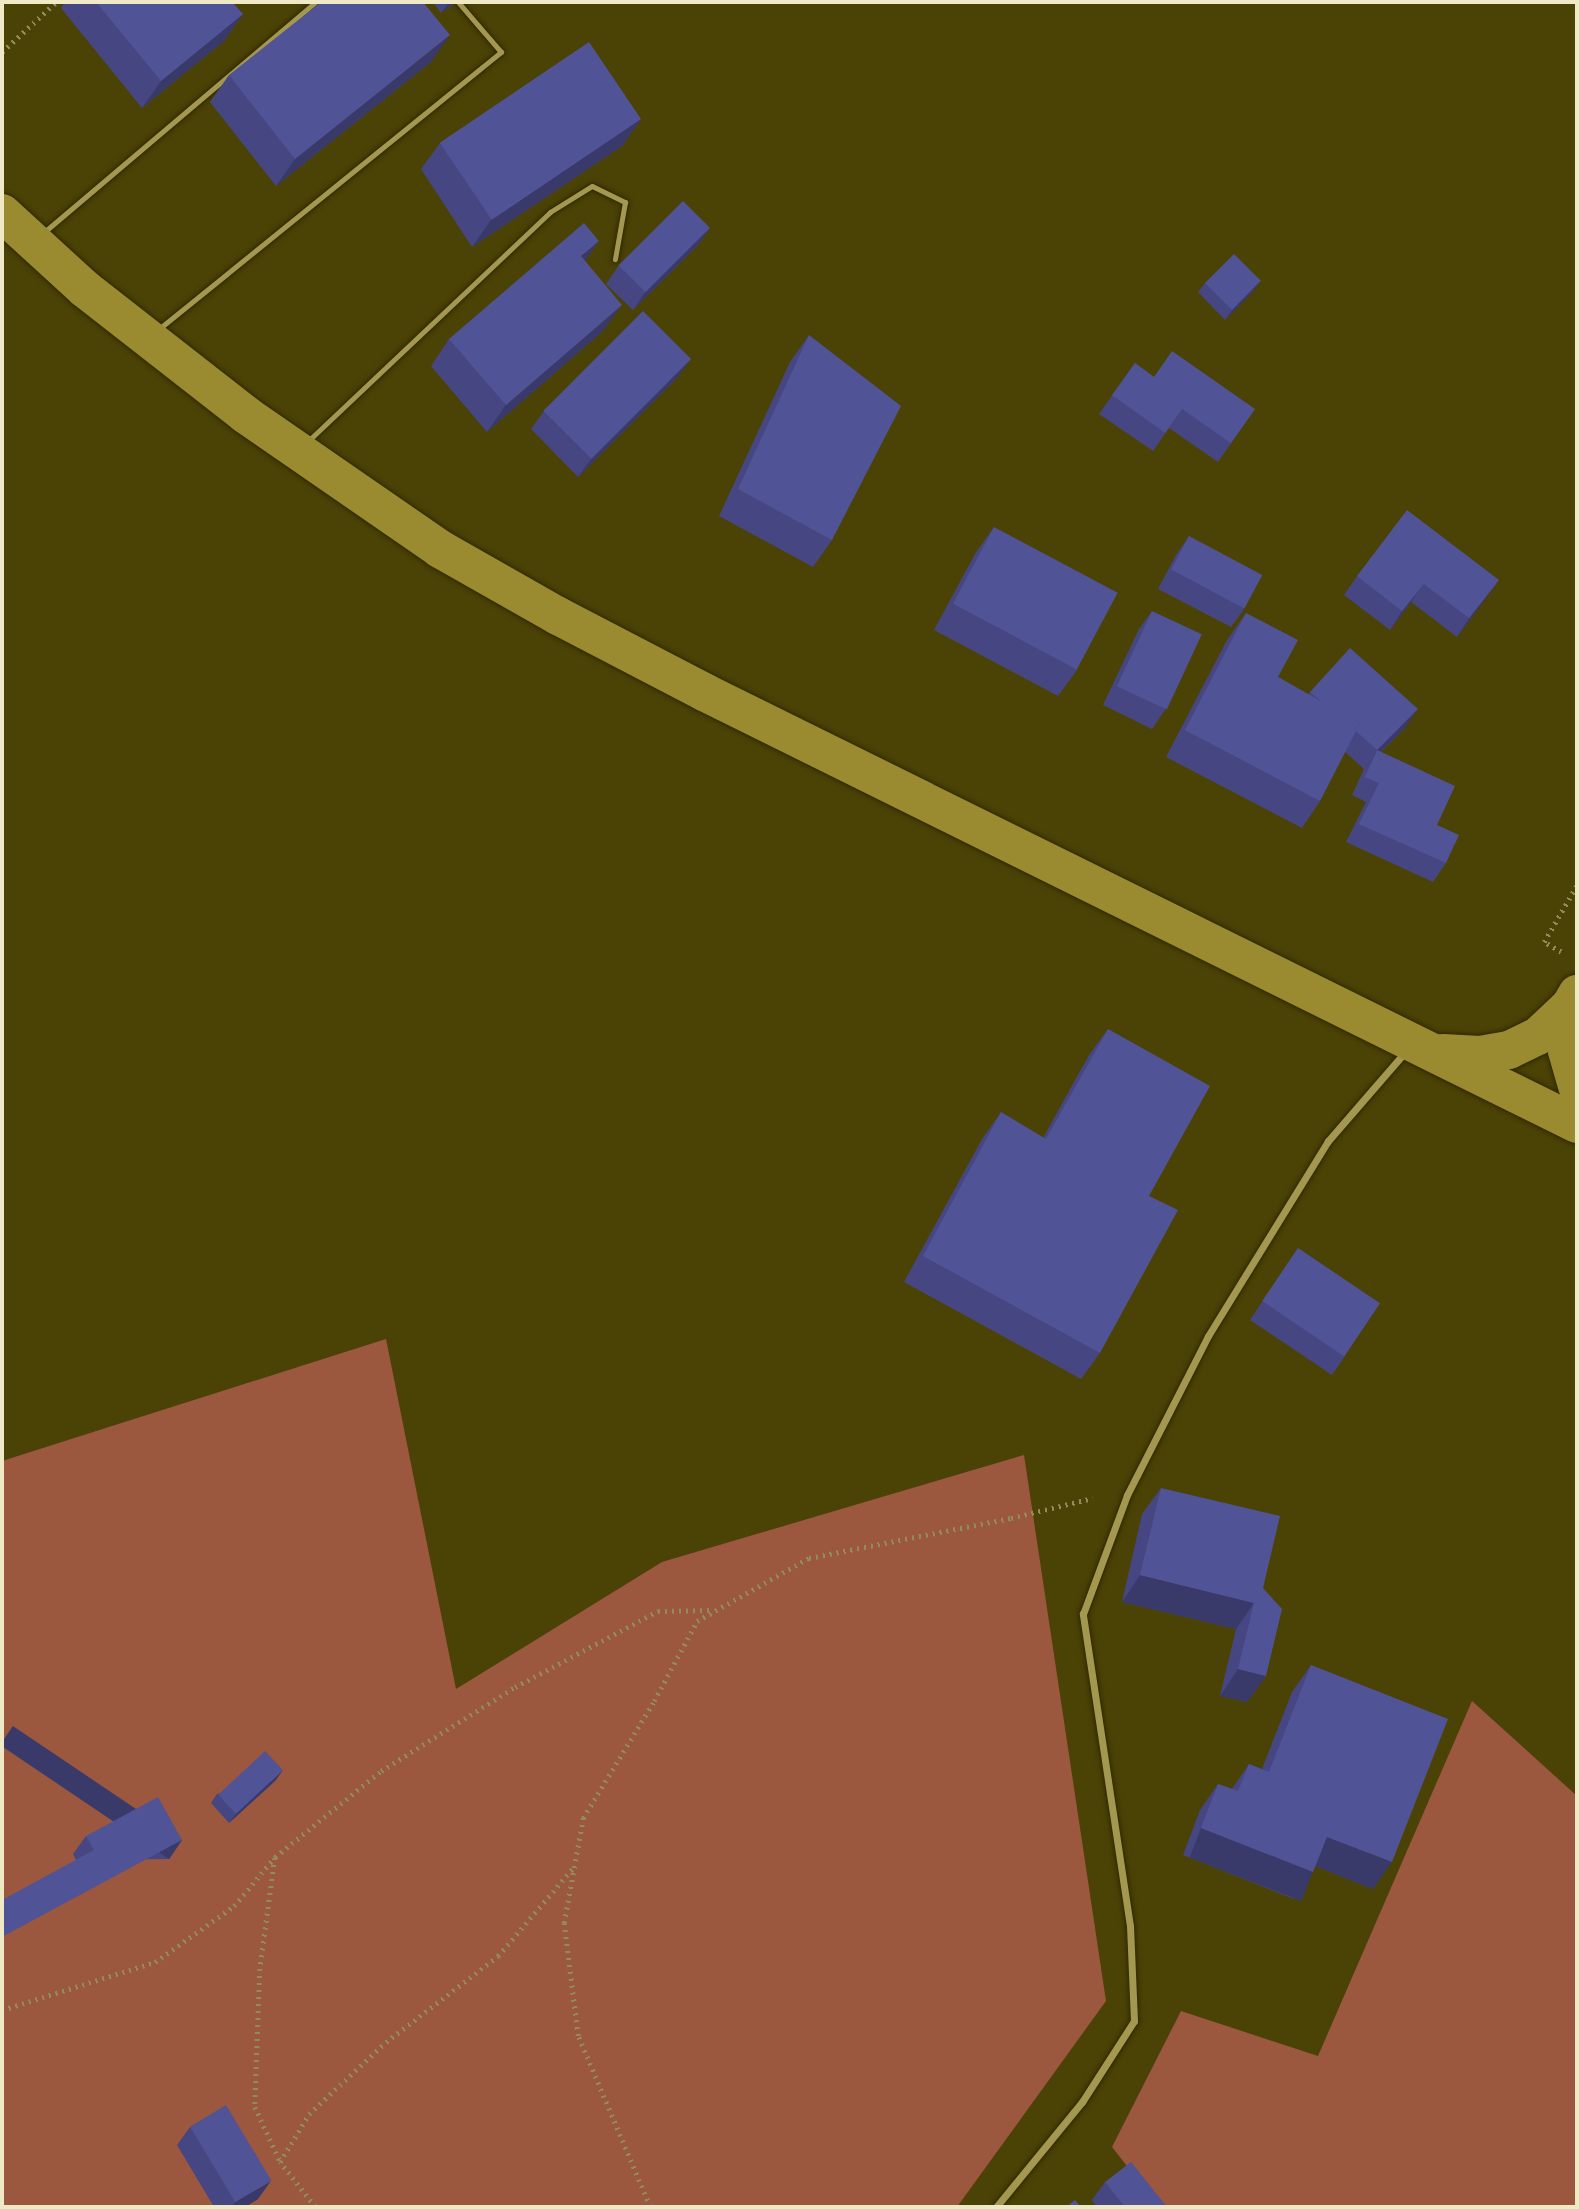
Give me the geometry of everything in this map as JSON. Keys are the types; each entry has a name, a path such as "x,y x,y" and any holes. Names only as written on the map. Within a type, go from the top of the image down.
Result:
{"main road":[{"path":"2,213 85,289 148,338 298,451 440,550 558,616 1577,1124"},
{"path":"1424,1047 1480,1055 1509,1050 1538,1035 1574,1000"},
{"path":"1574,1000 1567,1051 1577,1087"}],"street":[{"path":"996,2207 1082,2102 1134,2021 1130,1926 1083,1614 1135,1480 1208,1336 1328,1140 1424,1047"}],"lane":[{"path":"32,241 315,2"},
{"path":"148,338 501,52 458,2"},
{"path":"298,451 550,212 592,186 625,202 615,259"}],"path":[{"path":"2,52 56,2"},
{"path":"1566,955 1544,942 1577,885"},
{"path":"650,2207 578,2036 564,1923 583,1818 654,1701 697,1621 809,1558 1011,1518 1095,1497 1135,1480"},
{"path":"2,2010 155,1962 234,1906 275,1857 381,1771 515,1687 657,1611 719,1610"},
{"path":"275,1857 260,1969 255,2107 280,2162 315,2207"},
{"path":"280,2162 309,2114 386,2042 498,1956 573,1868"}],"shaded area":[{"path":"386,1339 456,1689 662,1562 1024,1455 1106,2001 957,2207 2,2207 2,1461"},
{"path":"1472,1701 1577,1796 1577,2207 1159,2207 1112,2147 1181,2011 1318,2056"}],"building":[{"path":"96,2 232,2 243,14 161,81"},
{"path":"321,2 423,2 450,35 295,159 229,75"},
{"path":"589,42 641,119 492,220 440,143"},
{"path":"683,201 710,228 646,292 619,265"},
{"path":"584,223 599,241 581,256 622,305 506,405 449,339"},
{"path":"1234,254 1261,281 1232,310 1205,283"},
{"path":"643,311 691,359 591,459 543,411"},
{"path":"809,335 901,406 832,540 738,489"},
{"path":"1172,351 1255,409 1231,443 1182,409 1165,433 1112,395 1135,363 1154,377"},
{"path":"1407,510 1499,580 1469,618 1424,584 1402,611 1357,576"},
{"path":"994,527 1118,593 1077,670 953,604"},
{"path":"1189,536 1262,575 1244,609 1171,570"},
{"path":"1152,611 1202,634 1167,709 1117,686"},
{"path":"1246,613 1298,640 1278,677 1360,723 1320,801 1185,730"},
{"path":"1350,648 1418,709 1377,750 1356,731 1360,723 1322,702 1310,692"},
{"path":"1377,750 1455,786 1437,825 1459,835 1446,863 1359,824 1379,783 1365,777"},
{"path":"1108,1029 1210,1086 1149,1196 1178,1210 1100,1353 923,1256 1001,1112 1046,1139"},
{"path":"1298,1248 1380,1303 1344,1356 1262,1301"},
{"path":"1161,1488 1280,1516 1263,1588 1282,1609 1266,1676 1238,1669 1254,1603 1140,1575"},
{"path":"1311,1665 1448,1719 1392,1862 1327,1837 1313,1872 1201,1828 1218,1784 1238,1791 1249,1764 1269,1772"},
{"path":"265,1751 283,1770 236,1814 218,1795"},
{"path":"158,1797 182,1840 2,1937 2,1900 94,1850 86,1836"},
{"path":"226,2105 271,2180 235,2202 190,2127"},
{"path":"1131,2162 1167,2207 1125,2207 1105,2182"},
{"path":"1075,2200 1081,2207 1066,2207"}]}
